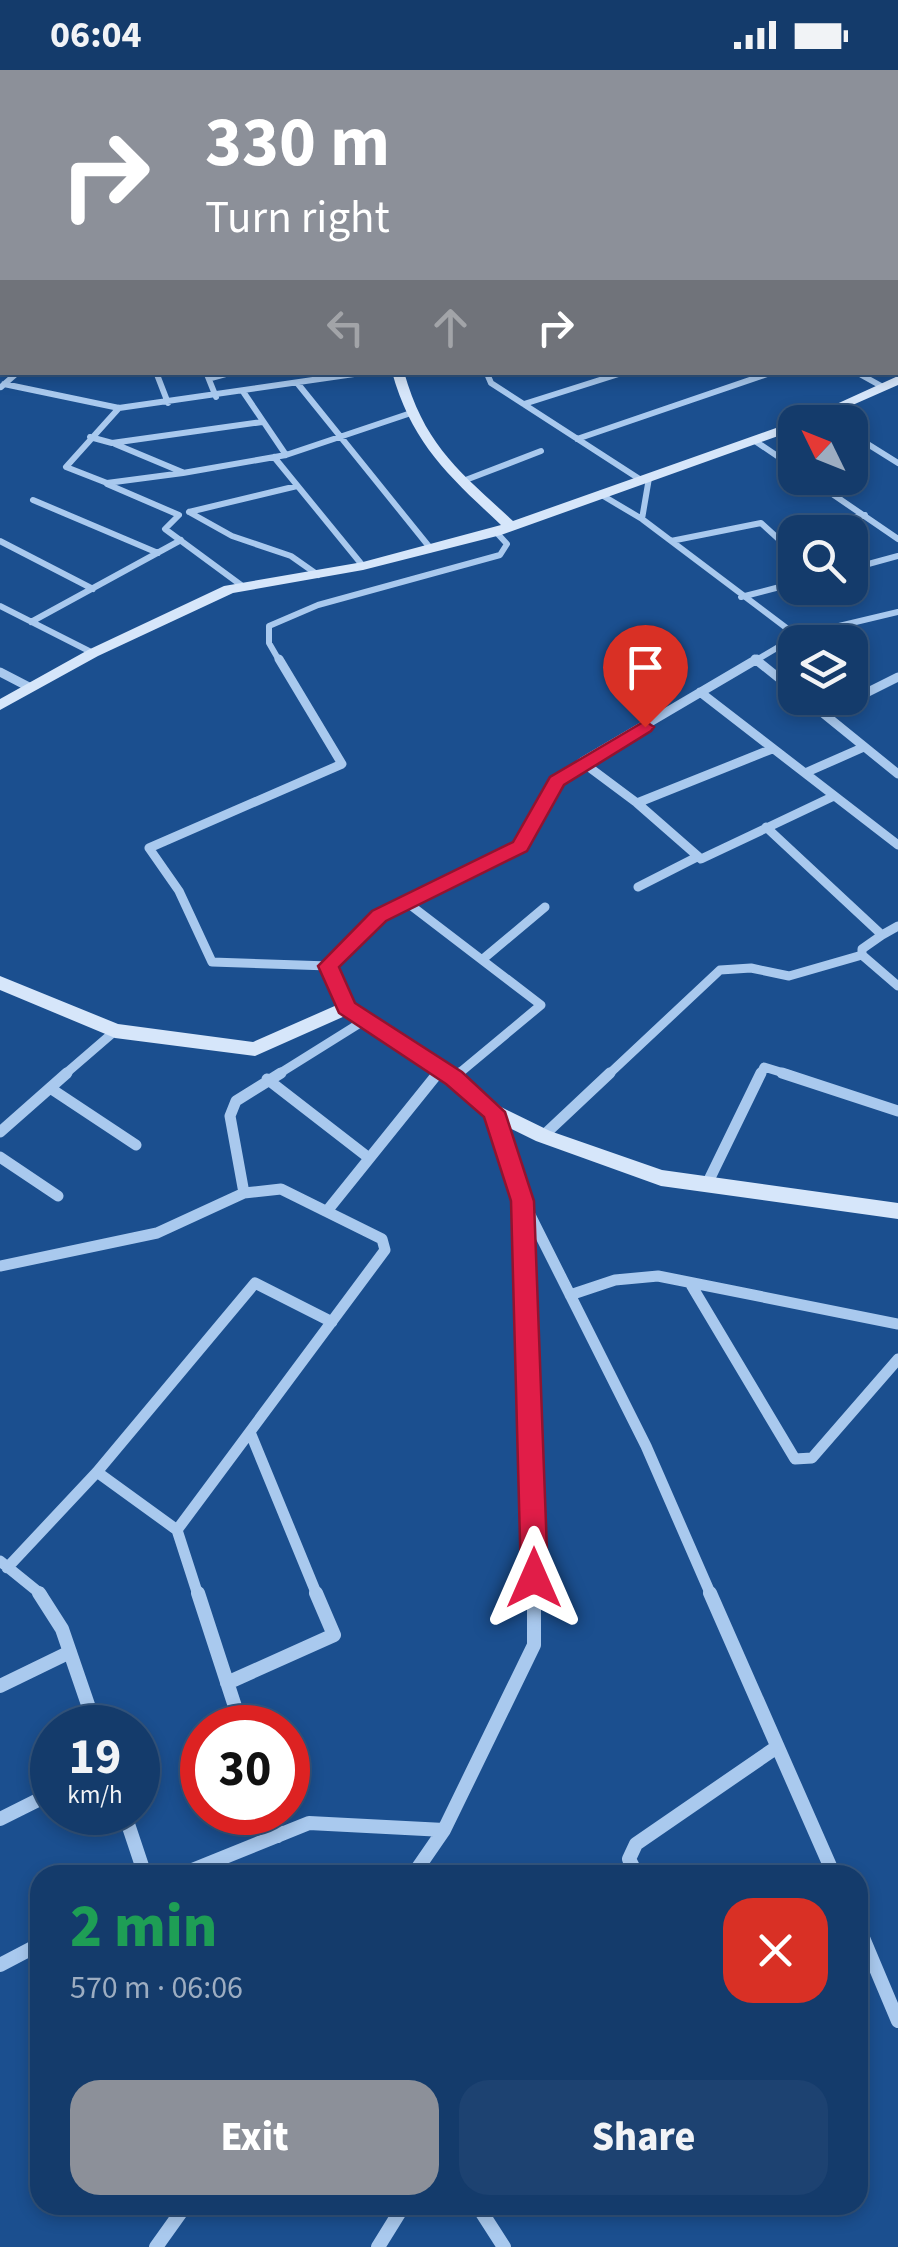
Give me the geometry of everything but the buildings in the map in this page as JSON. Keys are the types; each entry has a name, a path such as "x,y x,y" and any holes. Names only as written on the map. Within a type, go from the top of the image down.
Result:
{"street":[{"path":"157,375 168,403"},
{"path":"208,375 216,397"},
{"path":"2,386 119,408 351,375"},
{"path":"399,375 408,414 422,442 463,481 504,529 507,544 500,556 318,605 269,626 269,643 315,712 342,764 149,848 180,892 204,956 212,962 328,966 379,916 520,847 557,782 582,762 778,646"},
{"path":"490,375 491,383 645,479"},
{"path":"524,404 616,375"},
{"path":"577,439 663,414 765,375"},
{"path":"861,375 883,387"},
{"path":"852,405 898,380"},
{"path":"298,384 431,550"},
{"path":"244,393 286,455"},
{"path":"119,408 66,467 178,515"},
{"path":"106,483 286,455 408,414"},
{"path":"112,442 262,422"},
{"path":"0,705 93,654 242,585 318,575 431,550 504,529 778,432"},
{"path":"90,437 112,442 183,472"},
{"path":"755,441 778,457"},
{"path":"868,444 898,463"},
{"path":"463,481 541,451"},
{"path":"274,457 363,566"},
{"path":"642,519 645,479"},
{"path":"242,585 164,526 178,515 297,486"},
{"path":"600,494 642,519 781,625"},
{"path":"835,495 866,515"},
{"path":"33,500 158,553"},
{"path":"188,512 236,538 282,550 308,564 318,575"},
{"path":"868,516 898,539"},
{"path":"671,541 756,523 765,524 778,536"},
{"path":"31,622 181,540"},
{"path":"0,541 93,589"},
{"path":"868,564 898,556"},
{"path":"741,597 778,587"},
{"path":"0,606 93,654"},
{"path":"843,625 898,612"},
{"path":"754,659 778,678"},
{"path":"0,672 30,688"},
{"path":"868,692 898,677"},
{"path":"700,692 898,846"},
{"path":"825,715 898,774"},
{"path":"805,773 864,747"},
{"path":"637,803 772,748"},
{"path":"582,762 637,803 695,858"},
{"path":"638,886 834,796"},
{"path":"766,827 882,935"},
{"path":"327,1211 369,1158 447,1073 541,1005 405,901"},
{"path":"483,959 546,907"},
{"path":"898,926 862,949 862,955 898,986"},
{"path":"543,1136 720,970 751,968 789,976 862,955"},
{"path":"328,966 346,1008 447,1073 494,1112 543,1136 661,1178 898,1211"},
{"path":"0,983 115,1030 254,1049 346,1008"},
{"path":"244,1193 230,1116 236,1101 365,1020"},
{"path":"0,1132 115,1030"},
{"path":"707,1184 764,1067 898,1112"},
{"path":"267,1079 369,1158"},
{"path":"50,1088 136,1145"},
{"path":"494,1112 522,1201 646,1446 829,1865"},
{"path":"0,1157 58,1196"},
{"path":"0,1266 156,1233 244,1193 282,1189 382,1239 385,1245 332,1322 176,1530"},
{"path":"419,1865 444,1830 534,1645 534,1478 522,1201"},
{"path":"570,1294 645,1272 898,1324"},
{"path":"88,1705 70,1652 44,1597 4,1564 97,1472 255,1283 332,1322"},
{"path":"690,1283 796,1458 812,1458 898,1359"},
{"path":"227,1682 334,1635 250,1432"},
{"path":"97,1472 176,1530 234,1705"},
{"path":"0,1686 70,1652"},
{"path":"629,1865 628,1853 636,1844 776,1747"},
{"path":"0,1819 30,1804"},
{"path":"205,1865 309,1824 341,1822 444,1830"},
{"path":"132,1835 143,1865"},
{"path":"0,1965 30,1949"},
{"path":"868,1950 898,2020"},
{"path":"156,2247 179,2215"},
{"path":"378,2247 398,2215"},
{"path":"483,2215 504,2247"}],"route":[{"path":"534,1578 534,1478 522,1201 494,1112 454,1078 346,1008 328,966 379,916 520,847 557,782 582,762 645,727"}]}
